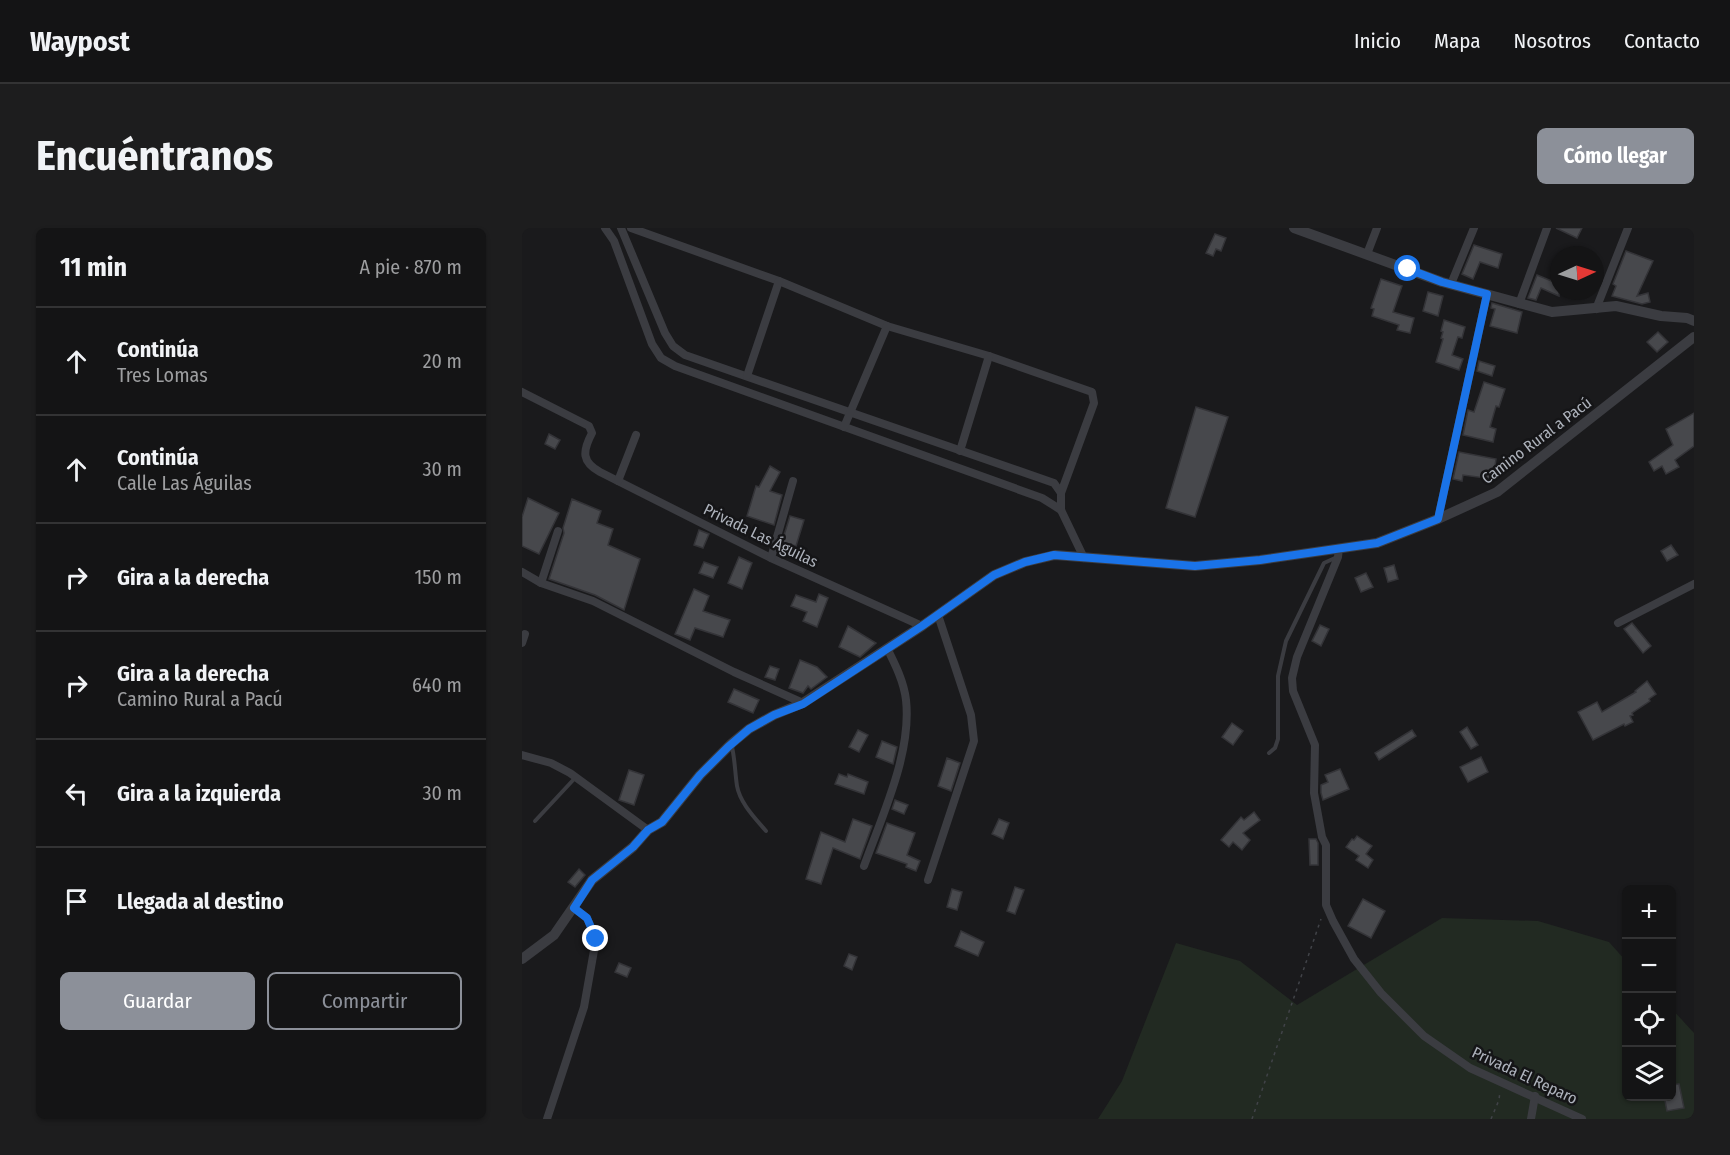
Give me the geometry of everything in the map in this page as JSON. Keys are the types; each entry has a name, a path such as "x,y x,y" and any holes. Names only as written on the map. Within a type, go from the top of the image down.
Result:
{"street":[{"path":"604,228 614,241 652,344 661,358 675,366 1042,498 1061,510"},
{"path":"621,228 673,346 686,355 1054,483 1061,493"},
{"path":"631,228 780,281 887,326 989,356 1092,392 1094,403 1061,493 1061,510 1084,558"},
{"path":"1294,228 1447,283 1552,312 1616,306 1694,321"},
{"path":"1367,254 1377,228"},
{"path":"1447,283 1474,228"},
{"path":"1519,304 1547,228"},
{"path":"1596,309 1628,228"},
{"path":"747,376 780,281"},
{"path":"633,293 653,303"},
{"path":"1438,519 1487,294"},
{"path":"844,427 887,326"},
{"name":"Camino Rural a Pacú","path":"522,959 554,935 592,880 633,847 648,830 662,822 700,775 749,729 774,715 803,704 922,626 994,575 1025,562 1054,555 1195,566 1339,552 1377,543 1497,492 1694,337"},
{"path":"960,451 989,356"},
{"name":"Privada Las Águilas","path":"523,395 589,426 592,433 585,455 589,466 771,558 922,626"},
{"path":"618,481 636,435"},
{"path":"771,558 793,481"},
{"path":"542,583 558,531"},
{"name":"Privada El Reparo","path":"1339,552 1297,657 1292,678 1293,691 1315,746 1314,793 1322,837 1326,845 1326,905 1332,921 1354,959 1381,993 1424,1036 1470,1068 1582,1119"},
{"path":"522,572 542,583 593,601 803,704"},
{"path":"1618,623 1694,584"},
{"path":"928,880 974,741 971,715 938,615"},
{"path":"864,866 907,740 906,699 900,676 887,648"},
{"path":"522,755 552,763 648,830"},
{"path":"522,761 552,763"},
{"path":"547,1119 584,1007 596,939 587,918 574,908"},
{"path":"1531,1119 1535,1096"}],"lane":[{"path":"1269,753 1275,748 1278,739 1278,676 1286,641 1324,563 1339,552"},
{"path":"732,743 737,769 737,787 747,807 766,831"},
{"path":"535,821 575,778"}],"path":[{"path":"1252,1119 1326,905"},
{"path":"1491,1119 1500,1100 1500,1081"}],"shaded area":[{"path":"1442,918 1538,921 1609,942 1622,957 1622,1101 1676,1101 1676,1013 1694,1033 1694,1119 1098,1119 1122,1081 1176,943 1240,961 1297,1005"}],"building":[{"path":"1556,228 1582,228 1577,238"},
{"path":"1215,234 1226,238 1221,251 1216,249 1213,256 1206,253"},
{"path":"1474,245 1502,254 1498,268 1480,262 1473,279 1462,274"},
{"path":"1626,251 1653,261 1637,296 1648,293 1650,302 1642,304 1612,296 1616,286 1613,284"},
{"path":"1537,275 1550,280 1550,292 1541,288 1536,300 1528,298"},
{"path":"1381,279 1402,286 1393,312 1414,318 1410,333 1397,330 1399,325 1372,316 1374,309 1371,308"},
{"path":"1428,292 1443,296 1438,316 1423,311"},
{"path":"1492,303 1522,312 1517,333 1490,326 1495,309 1491,308"},
{"path":"1444,320 1465,327 1462,338 1458,337 1452,355 1463,359 1459,370 1436,362 1443,339 1441,331"},
{"path":"1658,332 1668,342 1657,352 1647,342"},
{"path":"1479,361 1495,366 1492,376 1477,371"},
{"path":"1484,382 1505,389 1499,407 1496,406 1490,427 1496,429 1493,442 1463,435 1468,410 1474,412"},
{"path":"1196,407 1228,417 1195,517 1166,508"},
{"path":"1694,413 1694,446 1675,460 1679,467 1666,474 1662,466 1654,471 1649,462 1673,445 1666,429"},
{"path":"549,434 560,440 555,449 545,444"},
{"path":"1459,452 1496,459 1493,479 1463,475 1462,481 1453,479"},
{"path":"770,466 780,472 770,491 782,495 774,525 747,516 756,486 759,487"},
{"path":"528,498 559,513 539,554 522,546 522,517"},
{"path":"572,499 601,511 597,523 613,529 608,545 640,559 624,610 595,595 549,579"},
{"path":"790,516 804,520 796,546 782,542"},
{"path":"699,530 709,534 703,548 694,545"},
{"path":"1671,545 1678,555 1667,561 1661,551"},
{"path":"739,557 752,563 742,589 728,583"},
{"path":"704,562 718,567 713,578 699,573"},
{"path":"1394,565 1398,579 1388,582 1384,568"},
{"path":"1366,573 1373,587 1361,592 1355,578"},
{"path":"694,589 709,596 703,611 730,620 723,637 695,628 690,640 675,634"},
{"path":"819,594 828,598 817,627 803,621 807,612 791,606 796,595 816,602"},
{"path":"1632,623 1651,646 1643,653 1624,629"},
{"path":"1320,625 1329,629 1321,646 1312,641"},
{"path":"848,626 876,643 860,657 839,647"},
{"path":"800,660 817,667 827,677 811,689 808,686 803,693 789,688"},
{"path":"770,666 779,669 775,680 765,677"},
{"path":"1647,681 1656,694 1632,713 1633,715 1630,716 1633,722 1625,726 1624,724 1593,740 1578,712 1597,702 1602,712 1636,692"},
{"path":"734,689 759,700 753,713 728,702"},
{"path":"1232,723 1243,731 1233,745 1222,737"},
{"path":"1467,727 1478,745 1471,749 1460,732"},
{"path":"858,730 868,735 859,752 849,747"},
{"path":"1412,730 1416,736 1379,760 1375,753"},
{"path":"882,741 897,747 893,764 876,757"},
{"path":"1481,757 1488,772 1468,782 1460,767"},
{"path":"947,758 960,763 951,791 938,786"},
{"path":"1340,769 1349,789 1323,800 1321,785 1328,782 1325,775"},
{"path":"629,770 644,775 634,805 619,800"},
{"path":"839,774 847,777 848,774 868,782 864,794 835,784"},
{"path":"895,800 908,805 904,814 892,809"},
{"path":"1254,812 1260,820 1243,833 1250,840 1242,850 1233,842 1229,847 1221,840 1241,817 1244,820"},
{"path":"853,819 872,826 860,859 833,848 821,884 806,879 821,832 845,842"},
{"path":"999,819 1009,823 1003,839 992,834"},
{"path":"887,823 915,833 907,855 920,861 916,871 906,867 907,864 876,853"},
{"path":"1357,836 1372,846 1366,854 1373,860 1368,868 1356,860 1359,856 1346,847"},
{"path":"1309,839 1316,839 1318,843 1318,865 1310,865"},
{"path":"579,869 585,875 575,887 568,882"},
{"path":"1015,887 1024,890 1015,914 1007,911"},
{"path":"952,889 962,892 957,910 947,907"},
{"path":"1363,899 1385,911 1371,938 1348,926"},
{"path":"961,931 984,942 978,956 955,946"},
{"path":"849,954 857,957 852,970 844,966"},
{"path":"619,963 631,968 627,977 615,972"},
{"path":"1676,1084 1679,1084 1684,1108 1667,1111 1665,1101 1676,1101"}],"route":[{"path":"596,939 587,918 574,908 592,880 633,847 648,830 662,822 700,775 732,743 749,729 774,715 803,704 922,626 994,575 1025,562 1054,555 1195,566 1260,560 1377,543 1438,519 1487,294 1442,282 1408,269"}]}
